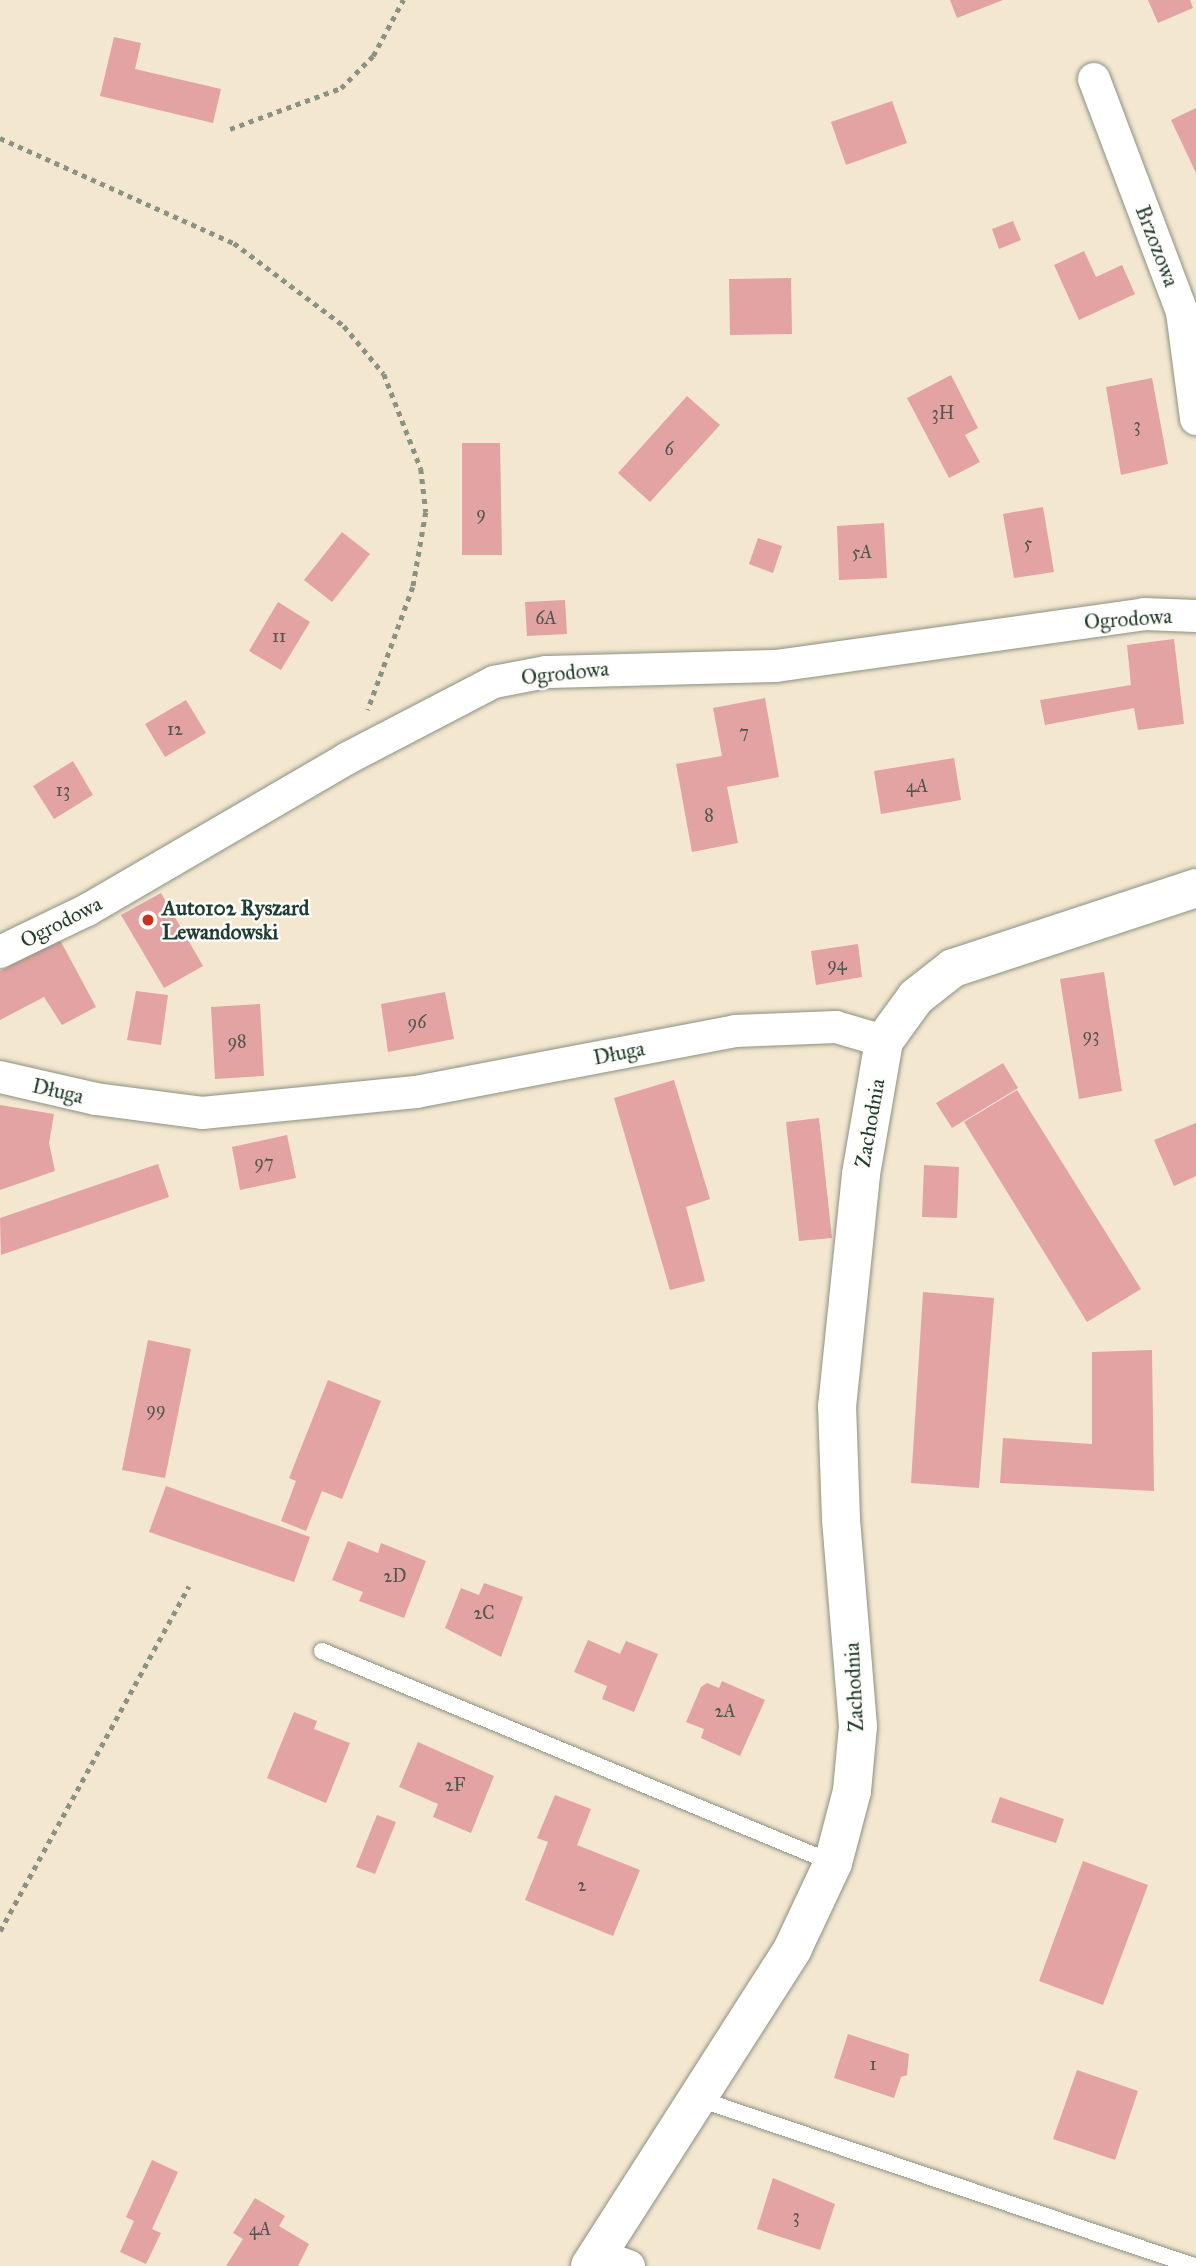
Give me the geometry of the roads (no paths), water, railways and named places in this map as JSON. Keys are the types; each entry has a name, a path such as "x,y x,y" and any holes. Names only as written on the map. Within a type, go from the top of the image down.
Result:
{"street":[{"name":"Brzozowa","path":"1094,79 1182,312 1196,419"},
{"name":"Ogrodowa","path":"0,952 87,910 346,758 494,682 545,672 776,666 1144,614 1196,616"},
{"path":"884,1041 916,998 953,968 1196,888"},
{"name":"Długa","path":"0,1077 96,1099 202,1113 416,1091 735,1031 836,1027 884,1041"},
{"name":"Zachodnia","path":"606,2262 699,2099 793,1948 833,1863 852,1791 858,1726 841,1519 836,1407 861,1174 884,1041"}],"lane":[{"path":"321,1651 833,1863"},
{"path":"699,2099 1194,2266"}],"place":[{"name":"Auto102 Ryszard Lewandowski","path":"148,920"}]}
